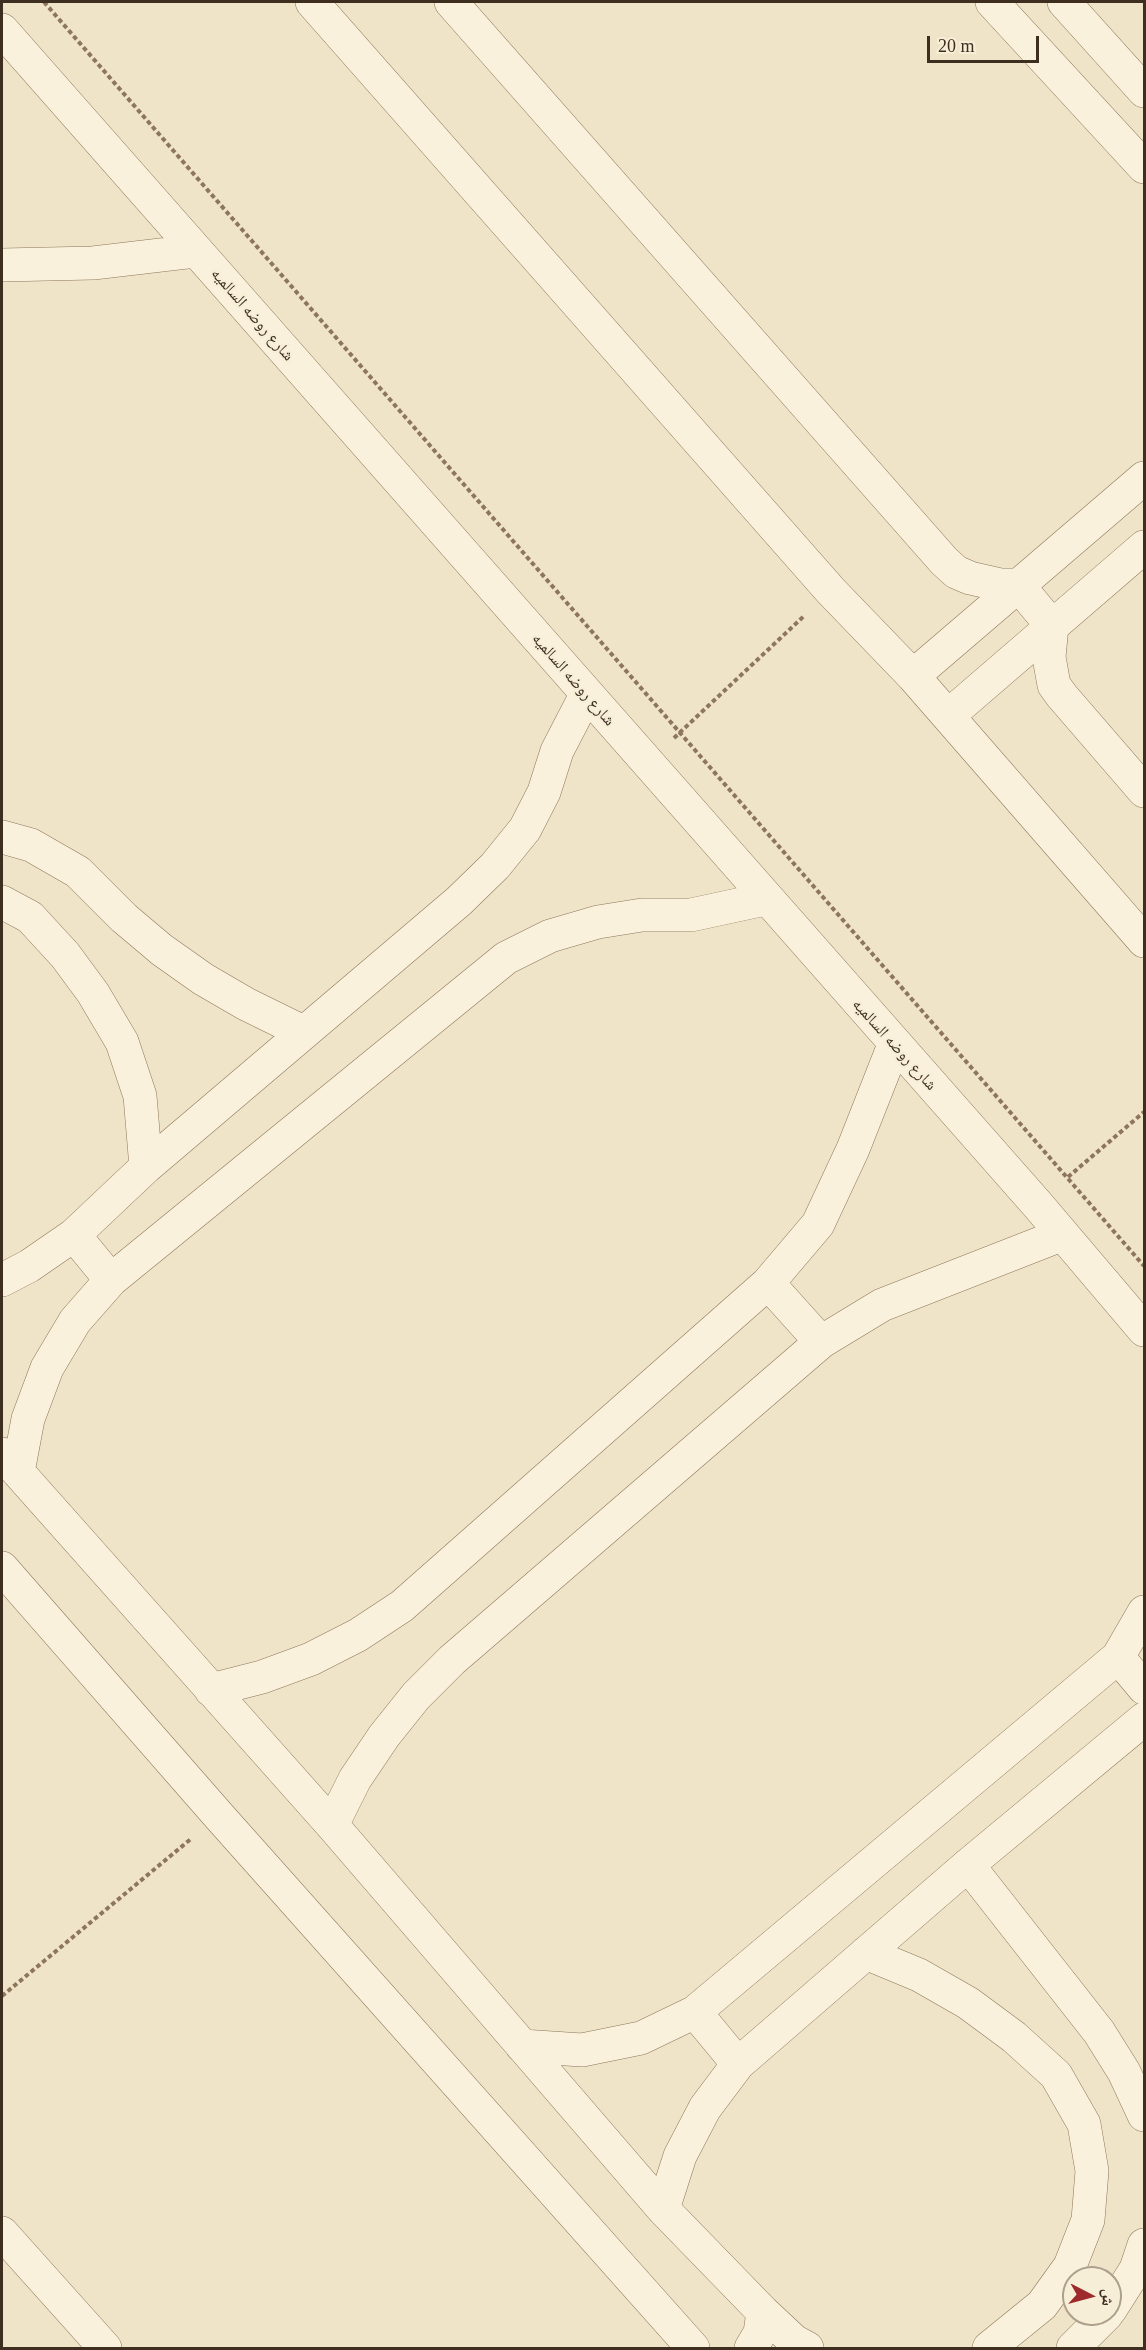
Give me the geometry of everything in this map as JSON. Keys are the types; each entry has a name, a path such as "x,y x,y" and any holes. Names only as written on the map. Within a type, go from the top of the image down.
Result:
{"street":[{"path":"312,2 831,591 914,676 1144,941"},
{"path":"451,2 944,561 956,572 970,578 1001,585 1018,585"},
{"path":"992,2 1144,167"},
{"path":"1064,2 1144,91"},
{"name":"شارع روضه السالميه","path":"2,30 765,899 1037,1204 1144,1330"},
{"path":"2,265 93,263 195,250"},
{"path":"914,676 1144,478"},
{"path":"948,716 1144,547"},
{"path":"1018,585 1052,626 1049,657 1054,685 1144,792"},
{"path":"2,1280 29,1266 74,1234 146,1167 459,901 495,866 525,829 544,792 557,751 586,695"},
{"path":"2,837 31,845 78,872 124,918 162,950 203,979 246,1004 303,1032"},
{"path":"765,899 691,915 642,915 598,922 550,936 506,958 111,1280 75,1321 47,1368 10,1463 332,1825 663,2209 763,2312 794,2341 807,2349"},
{"path":"2,902 30,917 65,955 93,993 122,1042 140,1096 146,1167"},
{"path":"211,1690 262,1677 311,1659 358,1635 402,1606 768,1283 818,1224 853,1149 894,1044"},
{"path":"74,1234 111,1280"},
{"path":"332,1825 355,1779 384,1736 416,1696 445,1667 821,1341 882,1305 1061,1235"},
{"path":"768,1283 821,1341"},
{"path":"2,1568 219,1816 693,2349"},
{"path":"522,2046 582,2049 641,2038 695,2012 1118,1657 1144,1612"},
{"path":"1118,1657 1144,1688"},
{"path":"663,2209 680,2156 695,2127 705,2108 738,2064 968,1865 1144,1719"},
{"path":"968,1865 1099,2032 1124,2072 1144,2115"},
{"path":"866,1953 928,1981 968,2003 1014,2037 1056,2075 1084,2124 1092,2171 1088,2220 1070,2266 1042,2305 988,2349"},
{"path":"695,2012 738,2064"},
{"path":"2,2233 105,2349"},
{"path":"1122,2291 1136,2269 1144,2245"},
{"path":"751,2349 760,2333 763,2312"},
{"path":"1073,2349 1095,2326"}],"path":[{"path":"44,2 1144,1266"},
{"path":"647,764 831,591"},
{"path":"1037,1204 1144,1112"},
{"path":"2,1996 219,1816"}]}
